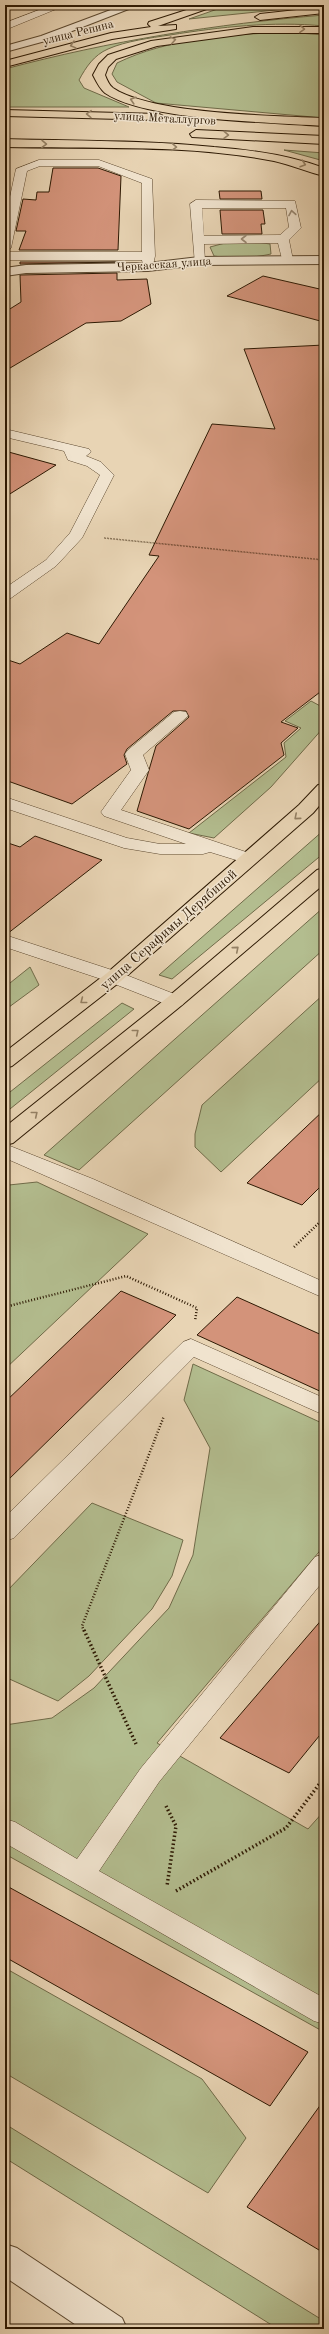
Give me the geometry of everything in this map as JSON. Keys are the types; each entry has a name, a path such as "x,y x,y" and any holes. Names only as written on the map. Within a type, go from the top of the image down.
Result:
{"main road":[{"path":"111,36 213,5"},
{"path":"249,18 324,10"},
{"name":"улица Репина","path":"5,64 111,36 189,24"},
{"path":"324,30 253,30 155,43 112,57 103,66 99,75 109,90 150,106 324,122"},
{"name":"улица Металлургов","path":"5,113 122,115 324,127"},
{"name":"улица Металлургов","path":"182,134 324,140"},
{"path":"5,143 200,148 299,162 324,172"},
{"name":"улица Серафимы Дерябиной","path":"5,1062 114,977 306,809 324,789"},
{"path":"5,1138 175,1001 324,874"}],"street":[{"path":"5,49 45,38 134,5"},
{"name":"Черкасская улица","path":"5,272 26,269 148,261 324,260"},
{"path":"5,2258 110,2329"}],"lane":[{"path":"5,27 61,5"},
{"path":"5,248 22,169 39,163 99,163 148,181 148,261 5,256"},
{"path":"198,240 283,239 295,228 291,204 196,204 199,261"},
{"path":"283,239 287,260"},
{"path":"5,433 95,455"},
{"path":"5,595 51,563 77,536 107,475 98,465 73,457 70,449"},
{"path":"180,716 134,754 140,770 110,812 249,859"},
{"path":"5,802 124,843 160,849 219,849"},
{"path":"5,941 114,977 175,1001"},
{"path":"5,1150 86,1184 324,1291"},
{"path":"5,1532 191,1347 324,1407"},
{"path":"81,1874 150,1775 324,1563"},
{"path":"5,1830 324,2012"}],"path":[{"path":"77,536 324,560"},
{"path":"292,1248 324,1218"},
{"path":"5,1307 126,1276 197,1308 191,1347"},
{"path":"166,1413 82,1626 150,1775 176,1826 166,1891"},
{"path":"172,1894 286,1828 324,1778"}],"green space":[{"path":"229,5 324,5 189,19"},
{"path":"324,15 324,26 285,24 227,27 146,39 122,44 108,49 91,62 79,80 84,88 129,107 5,107 5,69 84,50 163,35 243,23"},
{"path":"286,32 324,35 324,118 156,103 117,82 112,74 117,63 157,48 199,39"},
{"path":"284,150 324,153 324,161"},
{"path":"229,242 256,242 270,244 271,254 243,258 214,256 210,247"},
{"path":"311,701 324,708 324,727 271,787 214,838 189,833 286,757 284,743 301,728 285,721"},
{"path":"324,830 324,853 172,979 159,975"},
{"path":"324,907 324,949 79,1170 44,1155"},
{"path":"30,967 39,985 5,1010 5,987"},
{"path":"324,994 324,1076 221,1172 195,1147 195,1134 202,1105"},
{"path":"122,1003 134,1009 5,1113 5,1096"},
{"path":"37,1182 148,1234 5,1369 5,1188 9,1185"},
{"path":"193,1364 324,1424 324,1546 157,1743 308,1829 324,1811 324,2032 5,1854 5,1725 52,1718 94,1688 169,1608 193,1555 210,1448 184,1400"},
{"path":"92,1503 183,1540 172,1576 152,1609 89,1676 58,1701 5,1677 5,1593"},
{"path":"5,1968 202,2079 246,2138 208,2193 5,2073"},
{"path":"5,2124 324,2321 324,2329 278,2329 5,2158"}],"building":[{"path":"53,168 98,168 121,176 118,250 19,250 26,231 16,231 23,199 36,200 37,192 49,192"},
{"path":"219,191 261,191 262,199 220,199"},
{"path":"220,210 263,210 265,224 261,224 262,234 222,234"},
{"path":"20,262 118,262 20,264"},
{"path":"117,273 117,280 147,279 151,304 121,321 86,323 5,371 5,312 21,302 20,275"},
{"path":"263,276 324,290 324,322 227,296"},
{"path":"324,345 324,689 281,722 298,728 281,743 284,755 189,829 137,811 156,746 189,717 186,711 173,711 127,749 124,755 127,764 72,804 5,780 5,659 20,664 67,633 99,644 159,556 149,555 212,424 275,429 244,349"},
{"path":"5,451 56,465 5,497"},
{"path":"35,836 102,860 7,934 5,934 5,842 20,847"},
{"path":"324,1110 324,1183 302,1205 247,1183"},
{"path":"121,1291 176,1315 5,1483 5,1402"},
{"path":"237,1297 324,1336 324,1393 197,1335"},
{"path":"324,1617 324,1730 289,1773 220,1738"},
{"path":"5,1885 308,2052 270,2106 5,1957"},
{"path":"324,2100 324,2253 247,2207"}]}
